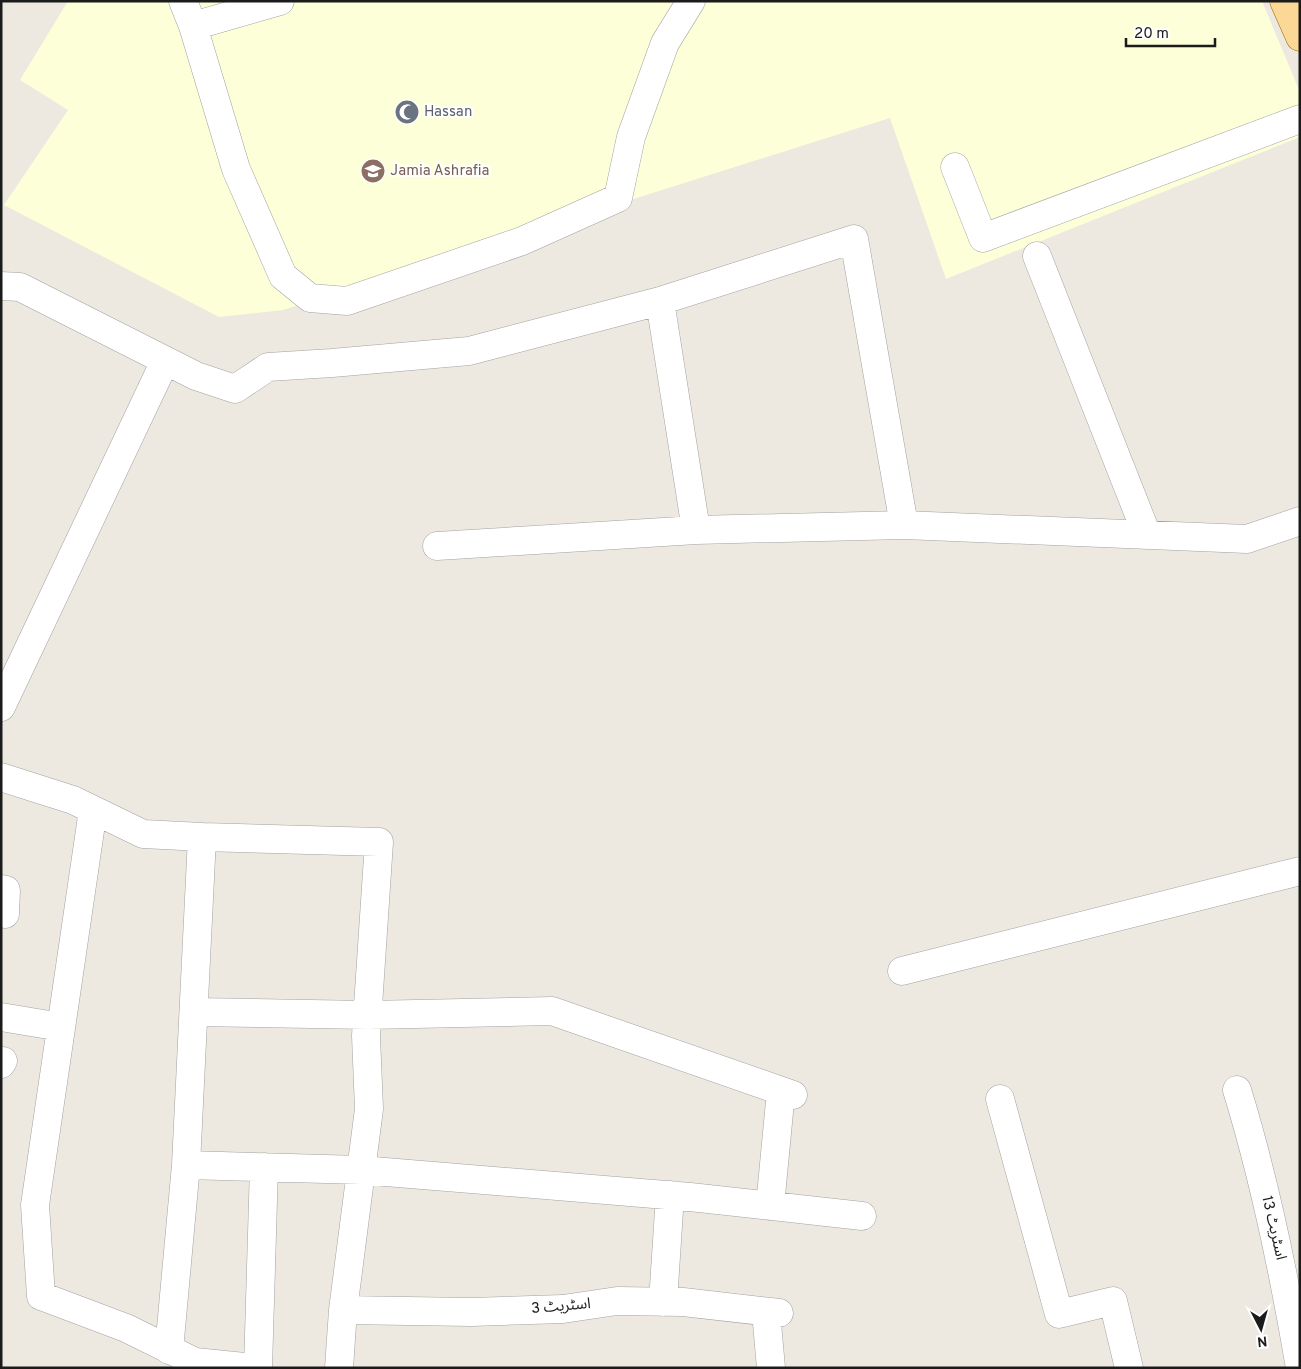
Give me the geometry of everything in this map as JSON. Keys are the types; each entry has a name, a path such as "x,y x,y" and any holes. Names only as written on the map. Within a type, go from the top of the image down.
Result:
{"main road":[{"path":"1284,1 1300,37"}],"street":[{"path":"183,1 193,26 236,169 283,276 310,298 347,301 522,241 618,198 631,137 665,43 691,1"},
{"path":"193,26 280,1"},
{"path":"955,168 983,238 1300,119"},
{"path":"1,286 20,287 196,376 235,389 268,367 332,364 469,351 660,301 854,239 904,525"},
{"path":"1037,256 1147,535"},
{"path":"660,301 696,530"},
{"path":"1,707 165,361"},
{"path":"437,546 696,530 904,525 1247,539 1300,521"},
{"path":"1,777 73,800 143,834 380,842 368,1016 369,1108 343,1310 339,1368"},
{"path":"93,810 35,1205 41,1296 126,1328 195,1362 254,1368"},
{"path":"169,1350 186,1164 202,837"},
{"path":"902,971 1300,871"},
{"path":"194,1012 368,1016 552,1011 787,1093 770,1206"},
{"path":"1,1017 61,1027"},
{"name":"اسٹریٹ 13","path":"1237,1090 1256,1151 1284,1272 1300,1368"},
{"path":"1000,1099 1060,1314 1113,1301 1129,1368"},
{"path":"186,1164 361,1170 670,1195 862,1216"},
{"path":"258,1368 264,1167"},
{"path":"663,1302 670,1195"},
{"name":"اسٹریٹ 3","path":"343,1310 499,1311 563,1309 618,1301 663,1302 773,1313 771,1368"}],"shaded area":[{"name":"Jamia Ashrafia","path":"68,1 1262,1 1300,92 1300,137 946,279 890,118 283,310 219,317 4,205 68,110 20,80"}],"place":[{"name":"Hassan","path":"407,112"},
{"name":"Jamia Ashrafia","path":"373,171"}]}
